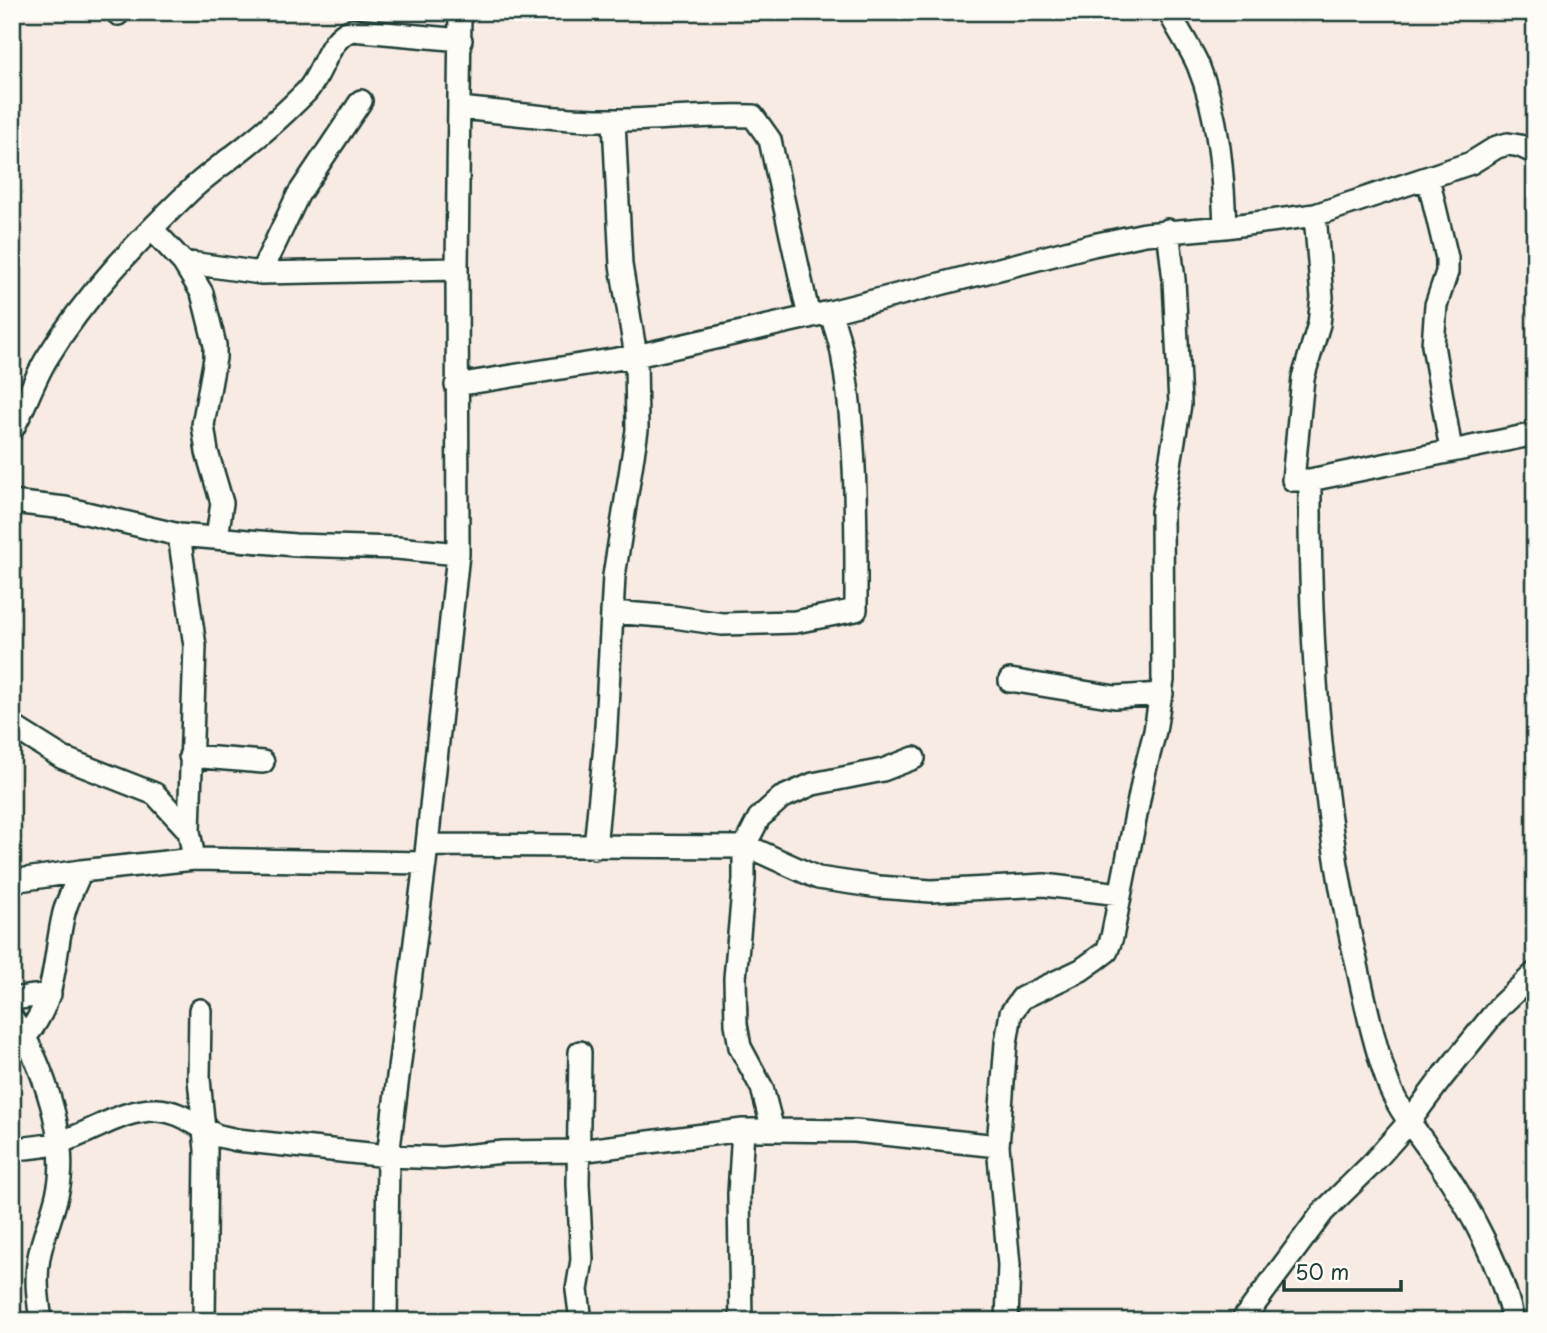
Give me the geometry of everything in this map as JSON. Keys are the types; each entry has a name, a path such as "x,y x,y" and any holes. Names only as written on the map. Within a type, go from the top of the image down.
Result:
{"street":[{"path":"386,1321 388,1156 426,854 457,554 460,12"},
{"path":"1174,15 1206,89 1223,176 1225,227"},
{"path":"12,430 45,360 132,247 195,186 253,141 308,89 320,74 341,34 352,30 461,40"},
{"path":"261,273 298,195 362,101"},
{"path":"460,108 614,121 713,114 753,116 770,140 809,317"},
{"path":"595,848 605,746 614,576 637,430 636,356 621,265 614,121"},
{"path":"456,384 636,356 830,312 1093,245 1168,230 1225,227 1315,215 1471,163 1497,147 1508,144 1535,153"},
{"path":"1428,178 1447,258 1447,272 1436,305 1433,345 1451,450"},
{"path":"1315,215 1322,297 1319,324 1303,378 1293,480 1310,480 1535,434"},
{"path":"152,229 183,262 202,293 215,345 203,425 207,452 222,503 217,537"},
{"path":"1008,1320 1009,1265 998,1146 1011,1013 1022,998 1081,970 1107,951 1162,694 1162,512 1180,404 1174,280 1168,230"},
{"path":"183,262 261,273 457,269"},
{"path":"612,612 722,624 796,622 856,610 852,416 843,356 830,312"},
{"path":"1310,480 1314,645 1327,793 1337,871 1352,946 1391,1089 1409,1122 1440,1164 1469,1214 1504,1283 1513,1321"},
{"path":"12,502 65,508 179,535 457,554"},
{"path":"179,535 195,646 189,831 194,859"},
{"path":"1010,681 1115,698 1162,694"},
{"path":"12,726 63,758 155,794 189,831"},
{"path":"190,756 263,762"},
{"path":"773,1130 762,1088 740,1047 736,1024 735,978 744,880 744,847 760,818 781,799 813,784 883,770 914,758"},
{"path":"12,881 194,859 595,848 744,847 818,878 879,887 931,891 1044,886 1120,894"},
{"path":"26,1036 43,1012 50,994 63,915 81,871"},
{"path":"1242,1321 1322,1212 1371,1165 1409,1122 1500,1006 1535,974"},
{"path":"12,999 50,994"},
{"path":"200,1010 199,1079 206,1150 204,1321"},
{"path":"12,1018 26,1036 35,1054 61,1142 60,1180 38,1258 36,1286 41,1321"},
{"path":"580,1052 582,1260 577,1290 581,1321"},
{"path":"12,1149 61,1142 135,1112 157,1110 174,1113 216,1135 237,1140 388,1156 443,1158 503,1152 579,1151 743,1130 855,1131 998,1146"},
{"path":"741,1321 739,1194 743,1130"}]}
